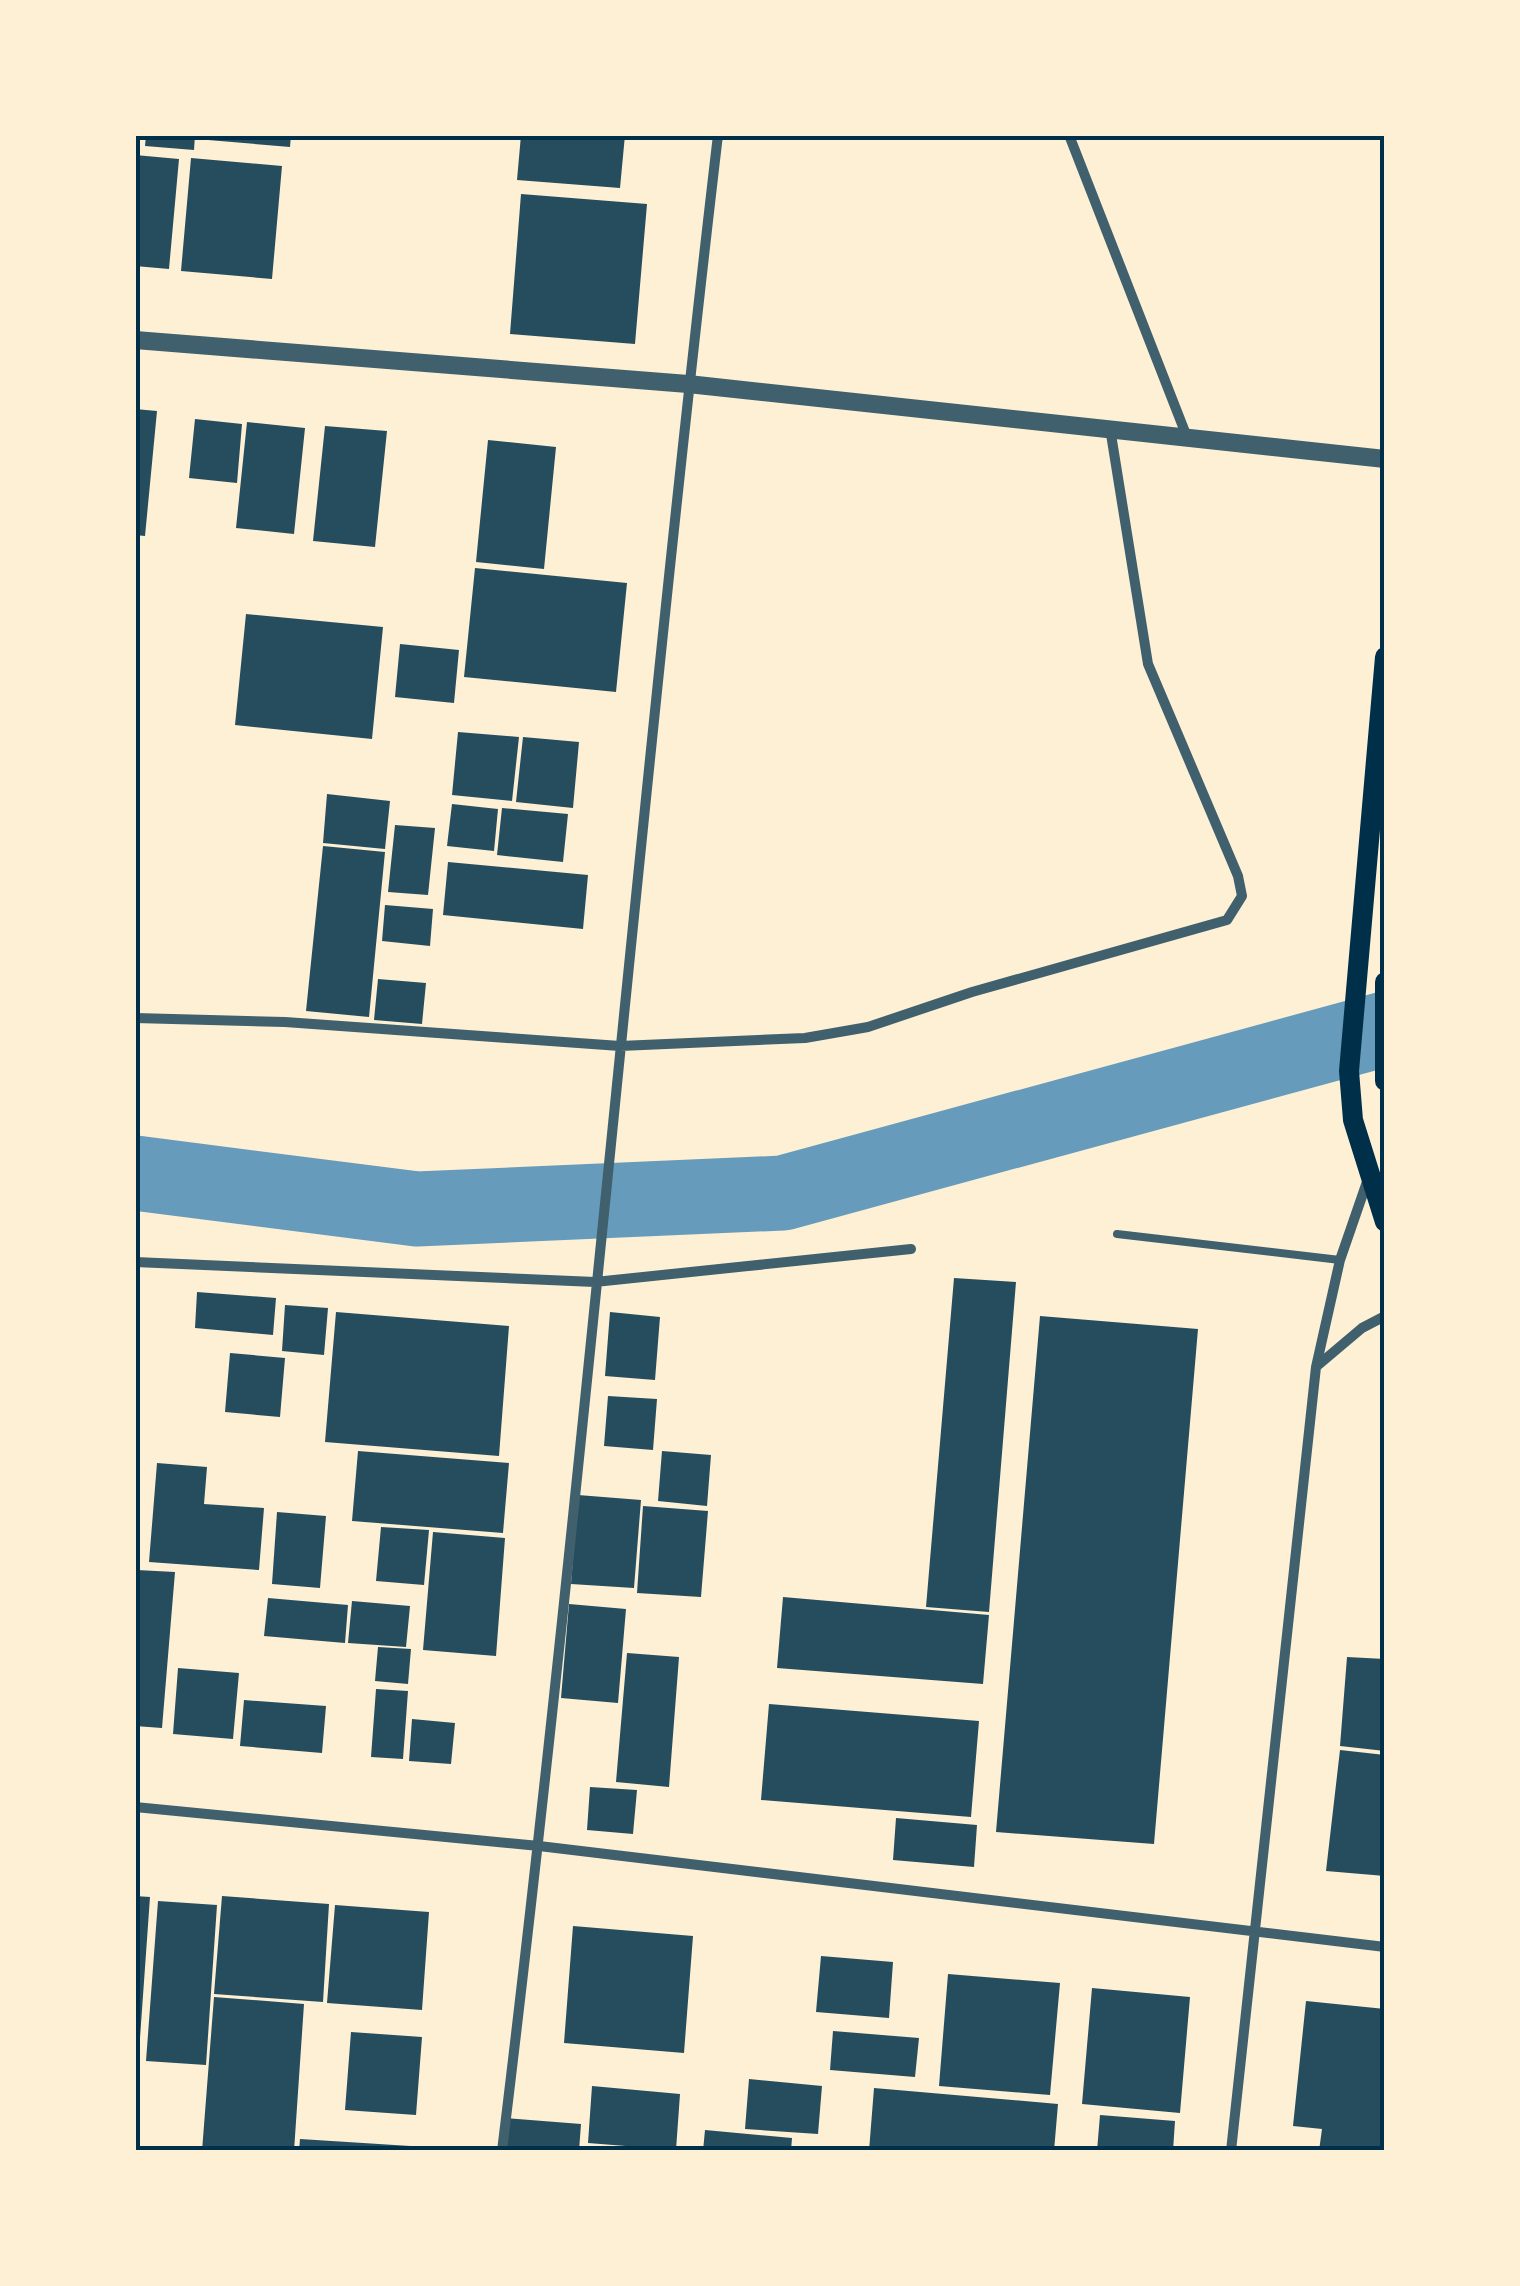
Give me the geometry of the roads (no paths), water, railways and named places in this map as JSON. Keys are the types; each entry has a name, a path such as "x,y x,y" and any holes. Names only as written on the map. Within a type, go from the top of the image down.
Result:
{"main road":[{"path":"1385,657 1358,926 1349,1071 1353,1120 1385,1222"},
{"path":"1384,1077 1385,982"}],"street":[{"path":"502,2151 539,1846 609,1133 718,135"},
{"path":"1069,135 1188,438"},
{"path":"135,340 688,384 1385,459"},
{"path":"135,1018 285,1022 620,1046 805,1038 868,1027 972,992 1227,920 1242,896 1238,876 1148,664 1110,427"},
{"path":"1231,2151 1316,1366 1340,1260 1369,1176"},
{"path":"135,1262 595,1282 911,1249"},
{"path":"1316,1366 1362,1328 1385,1316"},
{"path":"135,1807 539,1846 1385,1948"}],"lane":[{"path":"1117,1234 1340,1260"}],"waterway":[{"path":"135,1173 417,1209 783,1193 1385,1029"}]}
